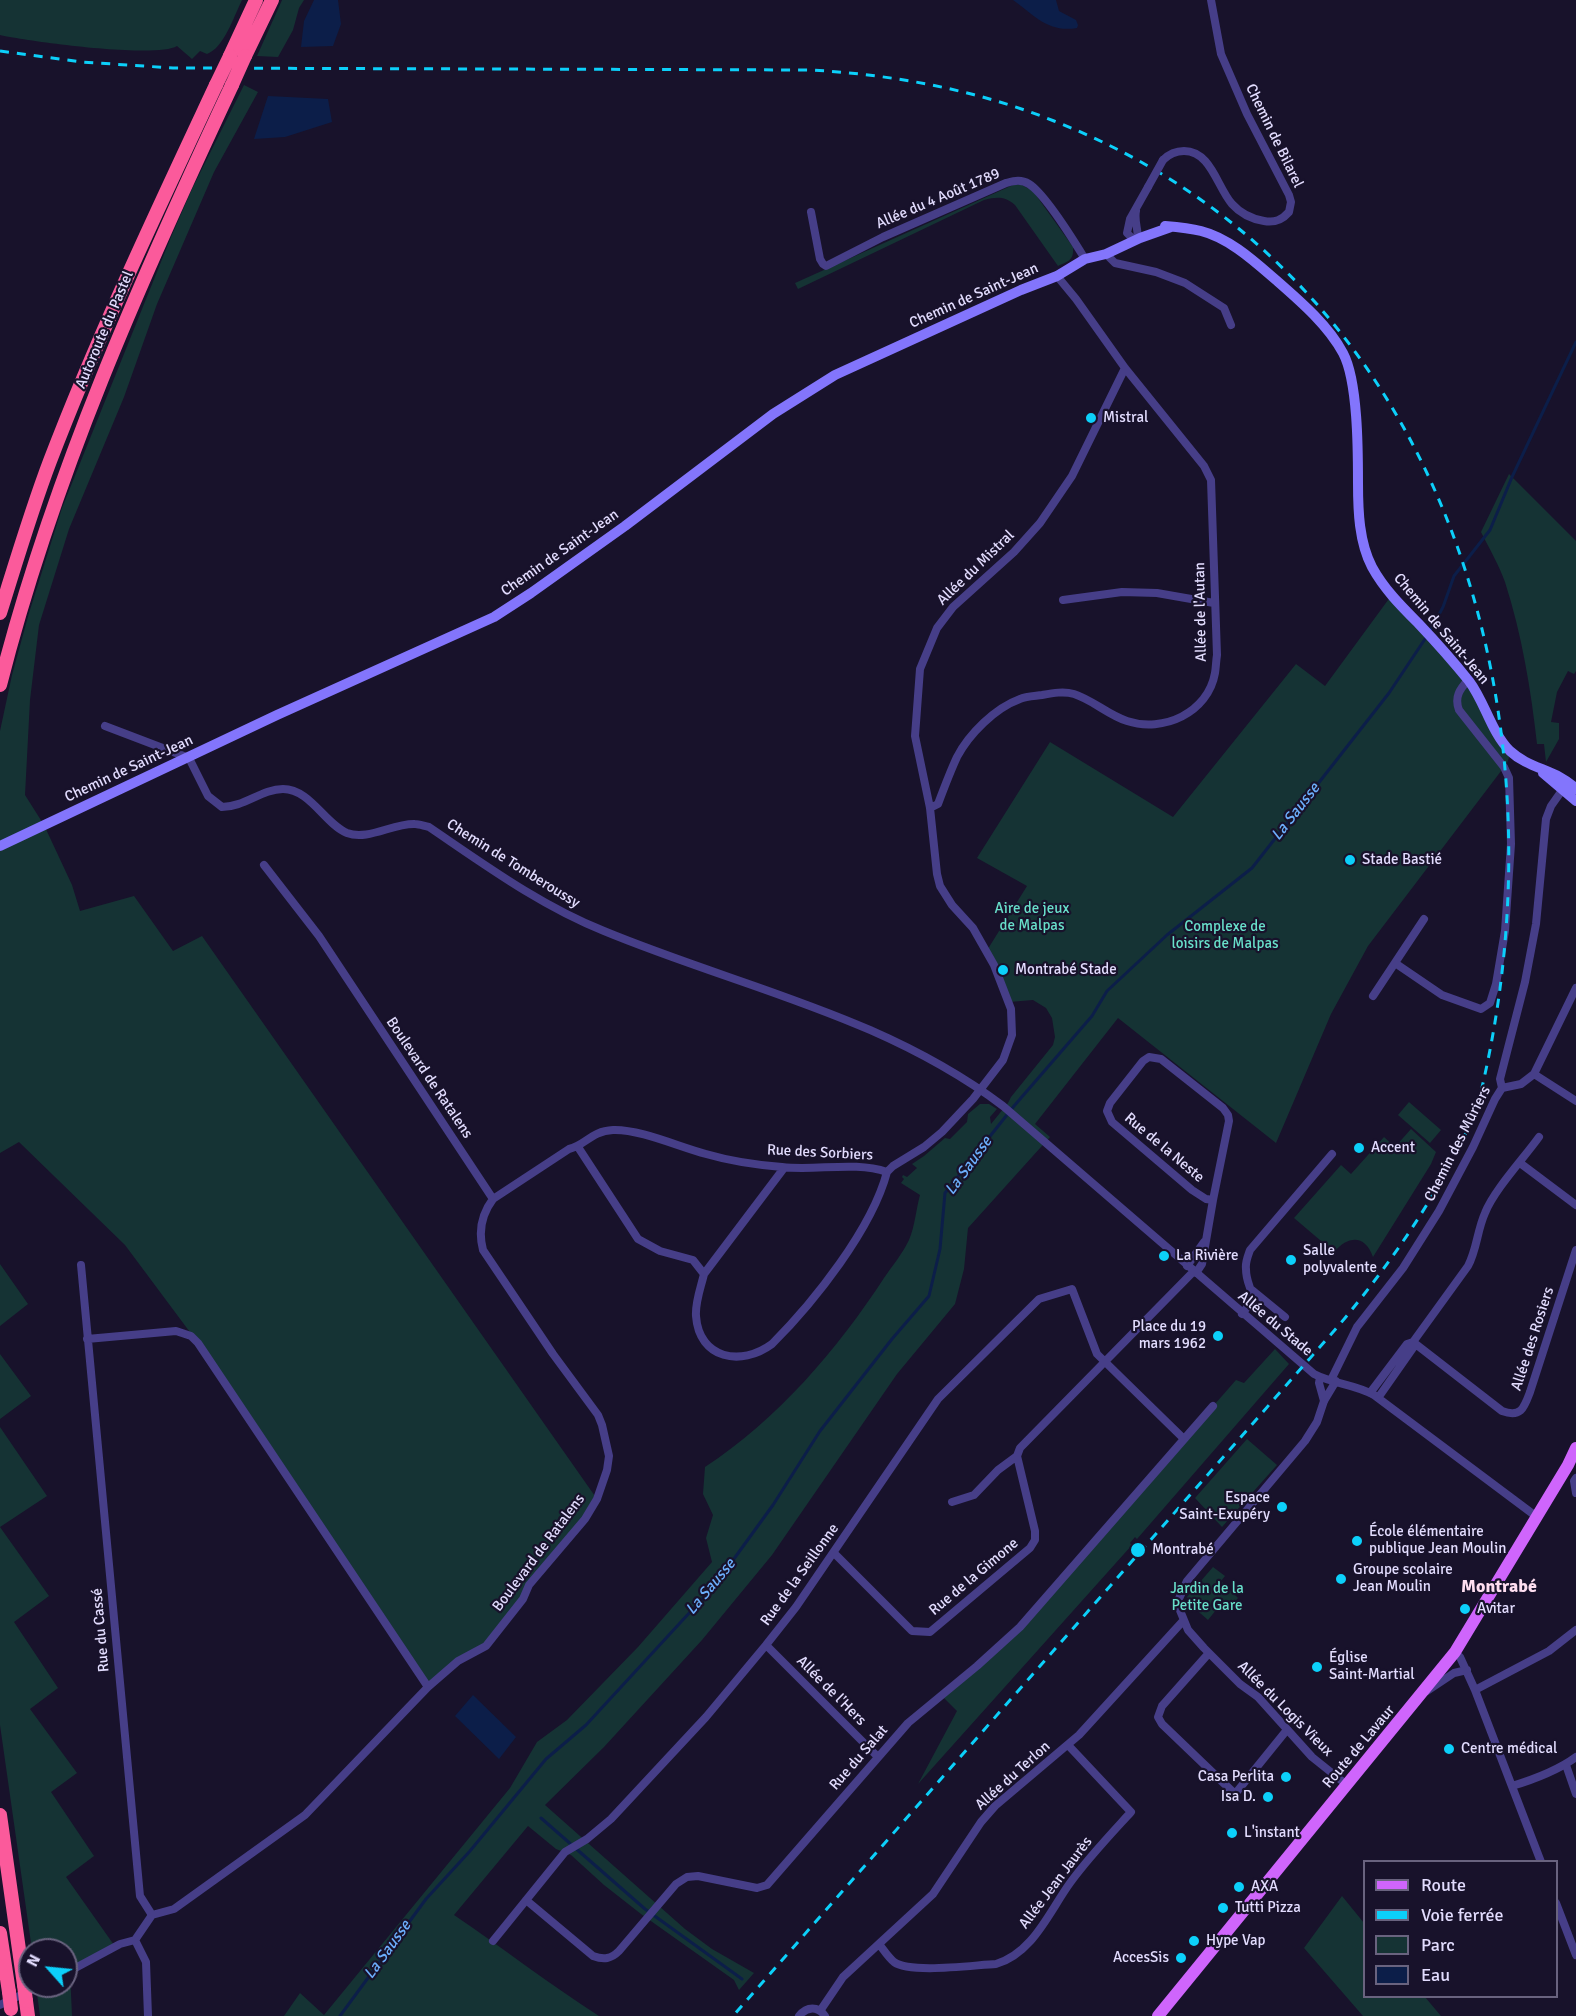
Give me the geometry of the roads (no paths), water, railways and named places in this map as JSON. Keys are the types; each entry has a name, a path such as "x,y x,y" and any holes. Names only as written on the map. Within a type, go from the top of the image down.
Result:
{"highway":[{"name":"Autoroute du Pastel","path":"0,613 45,474 78,390 127,278 256,0"},
{"name":"Autoroute du Pastel","path":"0,685 35,561 62,480 91,405 138,292 272,0"},
{"path":"0,1815 28,2016"},
{"path":"0,1932 9,1992 7,2010"}],"main road":[{"name":"Route de Lavaur","path":"1158,2016 1455,1653 1576,1448"}],"street":[{"name":"Chemin de Bilarel","path":"1134,236 1136,209 1163,160 1179,151 1190,151 1199,155 1211,169 1232,203 1252,218 1269,222 1278,221 1284,218 1291,208 1289,195 1247,114 1221,54 1211,0"},
{"name":"Allée du 4 Août 1789","path":"811,213 819,260 826,266 883,237 1006,183 1021,181 1034,188 1085,259"},
{"name":"Chemin de Saint-Jean","path":"1134,236 1156,226 1209,233 1237,249 1263,269 1314,315 1339,346 1350,373 1357,446 1359,519 1371,566 1396,602 1422,627 1468,680 1482,701 1505,746 1515,755 1536,767 1565,779 1576,789"},
{"path":"1134,236 1111,252 1115,263 1156,272 1185,283 1224,308 1231,325"},
{"name":"Chemin de Saint-Jean","path":"0,846 277,715 494,616 531,593 625,526 773,414 836,375 1021,290 1057,276 1085,259 1111,252"},
{"name":"Allée de l'Autan","path":"930,808 938,804 958,756 968,741 992,716 1020,699 1059,693 1073,694 1126,721 1152,726 1174,721 1195,709 1206,694 1215,674 1217,655 1211,480 1204,466 1125,368 1057,276"},
{"name":"Allée du Mistral","path":"930,808 915,736 920,669 928,646 937,628 953,607 1014,552 1040,524 1072,476 1125,368"},
{"path":"1063,600 1122,592 1157,593 1214,603"},
{"path":"1395,963 1442,995 1482,1009 1490,1003 1496,984 1505,931 1510,855 1509,778 1504,767 1459,710 1458,694 1468,680"},
{"path":"105,726 189,758"},
{"name":"Chemin de Tomberoussy","path":"189,758 208,796 222,807 240,805 273,790 282,789 299,794 347,833 369,833 416,824 429,827 558,910 605,932 863,1026 948,1068 980,1089"},
{"name":"Chemin de Saint-Jean","path":"1536,767 1576,801"},
{"name":"Chemin des Mûriers","path":"1183,1621 1177,1603 1187,1581 1294,1454 1317,1422 1357,1327 1402,1268 1440,1211 1502,1088 1500,1079 1525,982 1541,886 1546,819 1551,806 1563,789"},
{"path":"930,808 940,886 979,937 998,974 1011,1009 1012,1035 1009,1047 1003,1060 980,1089"},
{"name":"Boulevard de Ratalens","path":"152,1916 174,1910 305,1815 429,1687 458,1661 486,1646 523,1599 529,1585 585,1519 597,1499 607,1470 609,1456 598,1415 483,1250 480,1228 483,1216 493,1199 319,936 264,865"},
{"path":"1373,996 1424,919"},
{"path":"1502,1088 1521,1084 1534,1074 1576,988"},
{"name":"Rue de la Neste","path":"1192,1270 1205,1241 1229,1121 1228,1115 1223,1108 1161,1059 1149,1057 1143,1061 1110,1103 1108,1116 1112,1122 1192,1190 1206,1199 1213,1200"},
{"path":"1534,1074 1576,1101"},
{"name":"Allée du Stade","path":"980,1089 1005,1108 1242,1314 1320,1377 1357,1386 1378,1398 1537,1517"},
{"name":"Rue des Sorbiers","path":"493,1199 568,1149 578,1147 585,1139 596,1133 616,1130 629,1131 708,1155 784,1168 872,1167 887,1172 942,1132 980,1089"},
{"path":"1370,1393 1407,1344 1413,1342 1468,1266 1474,1255 1484,1214 1491,1201 1539,1137"},
{"path":"578,1147 638,1239 660,1251 693,1260 704,1274"},
{"path":"1285,1317 1252,1290 1245,1268 1250,1250 1332,1154"},
{"path":"1520,1163 1576,1205"},
{"path":"784,1168 704,1274 696,1315 700,1331 706,1344 725,1356 748,1357 760,1352 783,1332 835,1271 883,1187 887,1172"},
{"name":"Allée des Rosiers","path":"1413,1342 1502,1411 1511,1414 1519,1412 1525,1407 1576,1250"},
{"name":"Rue du Cassé","path":"81,1265 140,1896 152,1916"},
{"path":"952,1502 974,1495 998,1470 1017,1456 1020,1448 1192,1270"},
{"name":"Rue de la Seillonne","path":"493,1941 565,1852 587,1839 611,1819 721,1700 796,1607 938,1399 1039,1299 1072,1289 1096,1354 1105,1362"},
{"path":"1242,1314 1251,1303 1252,1290"},
{"path":"87,1339 176,1331 191,1336 429,1687"},
{"path":"1378,1398 1413,1348 1413,1342"},
{"path":"1105,1362 1184,1439"},
{"path":"1320,1377 1319,1383 1324,1401"},
{"name":"Rue du Salat","path":"526,1900 593,1956 605,1959 615,1955 681,1880 692,1876 757,1888 766,1885 908,1723 1020,1627 1213,1406"},
{"name":"Rue de la Gimone","path":"834,1553 912,1631 930,1632 1030,1548 1035,1540 1035,1531 1017,1456"},
{"path":"1575,1479 1576,1493"},
{"name":"Allée du Logis Vieux","path":"1183,1621 1209,1653 1240,1684 1258,1697 1312,1757 1347,1785"},
{"name":"Allée du Terlon","path":"823,2013 843,1977 933,1894 981,1822 995,1806 1068,1745 1183,1621"},
{"path":"1477,1688 1549,1652 1576,1630"},
{"name":"Allée de l'Hers","path":"766,1646 878,1757"},
{"path":"1209,1653 1162,1706 1158,1717 1162,1724 1235,1794 1287,1731"},
{"path":"1455,1653 1460,1657 1477,1688 1540,1860"},
{"path":"1424,1693 1455,1673 1467,1670"},
{"name":"Allée Jean Jaurès","path":"879,1944 894,1962 906,1968 922,1968 996,1964 1017,1953 1034,1937 1094,1851 1131,1812 1068,1745"},
{"path":"1512,1786 1539,1778 1566,1765 1576,1757"},
{"path":"1566,1765 1576,1794"},
{"path":"1558,1906 1576,1955"},
{"path":"78,1967 120,1944 135,1940 152,1916"},
{"path":"135,1940 146,1962 148,2016"},
{"path":"7,2010 24,1998"},
{"path":"799,2016 811,2008 823,2013"}],"water":[{"path":"314,0 338,0 341,24 333,46 301,47 304,21"},
{"path":"1013,0 1056,0 1059,11 1076,20 1077,28 1058,28 1042,22"},
{"path":"268,96 328,99 332,122 285,137 254,139"},
{"path":"473,1695 516,1737 499,1759 455,1716"}],"waterway":[{"name":"La Sausse","path":"1430,631 1443,607 1454,576 1490,530 1512,477 1576,342"},
{"name":"La Sausse","path":"340,2016 426,1899 470,1851 546,1759 586,1725 715,1585 773,1505 820,1431 929,1296 940,1249 945,1193 1014,1106 1092,1016 1107,991 1167,935 1252,868 1389,693 1427,636"},
{"path":"541,1818 645,1909 742,1979"}],"railway":[{"path":"0,51 82,62 173,68 812,70 905,80 965,93 1025,110 1054,121 1189,191 1299,285 1386,398 1450,526 1490,665 1508,811 1503,960 1477,1108 1464,1138 1433,1194 1399,1248 1340,1324 733,2016"}],"place":[{"name":"Mistral","path":"1091,418"},
{"name":"Stade Bastié","path":"1350,860"},
{"name":"Montrabé Stade","path":"1003,970"},
{"name":"Accent","path":"1359,1148"},
{"name":"La Rivière","path":"1164,1256"},
{"name":"Salle polyvalente","path":"1291,1260"},
{"name":"Place du 19 mars 1962","path":"1218,1336"},
{"name":"Espace Saint-Exupéry","path":"1282,1507"},
{"name":"École élémentaire publique Jean Moulin","path":"1357,1541"},
{"name":"Montrabé","path":"1138,1550"},
{"name":"Groupe scolaire Jean Moulin","path":"1341,1579"},
{"name":"Avitar","path":"1465,1609"},
{"name":"Église Saint-Martial","path":"1317,1667"},
{"name":"Centre médical","path":"1449,1749"},
{"name":"Casa Perlita","path":"1286,1777"},
{"name":"Isa D.","path":"1268,1797"},
{"name":"L'instant","path":"1232,1833"},
{"name":"AXA","path":"1239,1887"},
{"name":"Tutti Pizza","path":"1223,1908"},
{"name":"Hype Vap","path":"1194,1941"},
{"name":"AccesSis","path":"1181,1958"}],"district":[{"name":"Montrabé","path":"1499,1587"}],"park label":[{"name":"Aire de jeux de Malpas","path":"1032,918"},
{"name":"Complexe de loisirs de Malpas","path":"1225,936"},
{"name":"Jardin de la Petite Gare","path":"1207,1598"}]}
